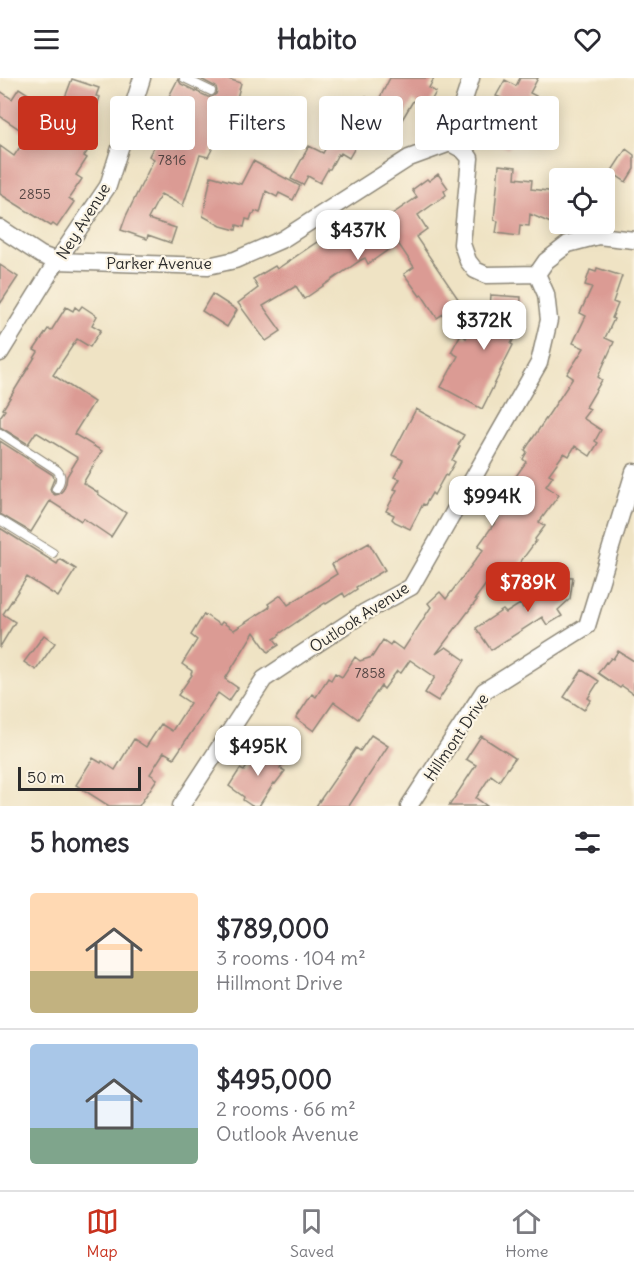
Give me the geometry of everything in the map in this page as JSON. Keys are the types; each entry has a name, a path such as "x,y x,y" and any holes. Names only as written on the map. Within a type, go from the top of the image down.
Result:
{"street":[{"name":"Ney Avenue","path":"0,353 57,261 108,186 142,78"},
{"path":"465,96 471,78"},
{"name":"Parker Avenue","path":"0,228 41,255 57,261 208,266 235,260 283,239 410,158 431,150"},
{"path":"463,150 470,158 462,244 468,261 476,270 486,275 537,274 546,261 568,244 598,236 634,240"},
{"name":"Outlook Avenue","path":"181,806 264,679 365,612 411,587 539,363 549,320 546,294 537,274"},
{"name":"Hillmont Drive","path":"409,806 484,691 586,626 634,472"}],"lane":[{"path":"184,78 211,91"},
{"path":"0,433 57,470 61,482 56,489"},
{"path":"0,520 53,553"}],"building":[{"path":"199,78 225,78 241,83 238,96 213,96 217,91 216,87"},
{"path":"390,78 434,78 429,88 436,92 434,96 415,96 415,102 413,101 403,118 403,96 381,96"},
{"path":"520,78 538,78 530,93 536,96 496,96 505,80 516,86"},
{"path":"72,79 99,88 96,96 66,95"},
{"path":"178,79 181,84 207,97 207,150 212,150 208,157 200,155 183,206 161,194 148,219 176,228 171,243 148,235 147,239 121,230 154,159 149,156 152,150 195,150 195,96 169,96"},
{"path":"19,88 31,96 18,96 18,128 0,116 0,91 12,99"},
{"path":"0,146 14,156 18,150 84,150 87,152 84,156 87,158 76,175 82,179 69,198 74,202 57,227 53,224 51,226 0,194"},
{"path":"309,146 323,153 325,150 354,150 349,158 341,153 338,154 320,183 308,176 303,185 291,179"},
{"path":"626,149 634,155 634,169 626,182 615,175 614,168"},
{"path":"253,161 300,186 293,200 279,193 277,197 266,191 260,213 255,211 250,220 246,219 244,227 237,225 236,230 221,226 203,216 211,176 241,184"},
{"path":"499,165 516,167 515,178 532,180 531,189 549,191 549,222 530,214 529,226 520,225 519,236 496,233 498,221 494,220"},
{"path":"438,174 448,188 444,191 446,195 418,215 427,229 416,237 461,303 437,318 422,295 420,296 404,274 414,267 398,243 368,264 365,258 361,260 304,299 296,286 263,306 281,331 266,341 238,303 258,288 253,279 275,266 277,269 323,238 327,243 354,225 356,229 367,222 372,228 417,197 412,190"},
{"path":"0,265 18,277 0,304"},
{"path":"597,268 622,276 613,302 618,304 612,318 614,319 605,338 614,342 598,377 602,380 586,407 590,409 583,418 601,430 595,441 598,443 590,456 575,446 569,456 564,453 549,474 553,476 546,486 559,495 539,522 545,526 535,539 536,541 513,572 505,566 499,574 496,571 436,654 446,647 465,660 438,701 425,693 435,677 410,660 401,673 397,671 384,689 381,686 358,719 334,702 314,731 296,718 312,694 316,697 328,678 331,680 335,673 342,677 355,657 360,661 372,657 383,640 390,645 392,642 403,650 431,607 428,603 440,592 446,599 483,550 478,546 499,517 496,512 513,489 509,486 526,462 523,459 527,452 525,450 573,378 567,374 584,348 573,343 586,316 580,313 592,287 585,285 590,270 596,272"},
{"path":"212,294 237,310 227,327 202,311"},
{"path":"491,295 521,297 519,329 482,409 441,387 458,356 451,352 461,334 466,338 480,313 489,316"},
{"path":"82,306 97,316 92,325 101,330 90,347 77,339 53,375 94,402 74,434 102,451 83,483 126,513 111,537 83,518 81,521 50,501 31,532 0,514 0,441 53,475 54,479 50,489 55,495 63,490 67,476 78,458 36,432 28,444 0,427 0,417 38,352 34,350 48,329 51,331 66,307 73,311 75,307 79,310"},
{"path":"416,409 464,435 452,460 455,462 447,476 445,475 434,495 432,493 425,505 423,504 410,529 395,522 392,519 394,515 386,511 397,490 394,489 400,479 394,477 403,460 392,455"},
{"path":"0,528 57,564 60,559 76,569 58,597 27,577 3,614 15,622 0,647"},
{"path":"369,543 385,570 356,587 357,589 345,597 343,593 325,603 279,634 274,639 279,645 268,652 254,632 225,679 238,688 229,701 218,693 174,758 164,752 150,774 157,779 139,806 109,806 76,785 93,758 115,770 134,739 146,747 161,724 172,731 190,703 178,695 192,675 192,671 182,664 197,640 191,635 204,614 220,625 222,622 234,630 270,607 268,604 281,595 288,605 337,574 332,564"},
{"path":"548,576 573,577 570,599 558,610 562,616 547,625 542,617 491,650 476,628 503,610 506,613 520,604 523,608 547,586"},
{"path":"44,635 55,643 36,670 24,662"},
{"path":"618,651 634,661 634,694 622,686 620,688 598,673"},
{"path":"582,670 599,681 588,698 591,700 584,710 564,697"},
{"path":"371,735 388,746 349,806 316,806 356,748 360,751"},
{"path":"481,736 515,758 499,781 491,775 476,798 487,806 449,806 476,765 466,759"},
{"path":"261,745 285,761 280,768 285,771 259,806 252,806 229,786 240,769 244,771"}]}
